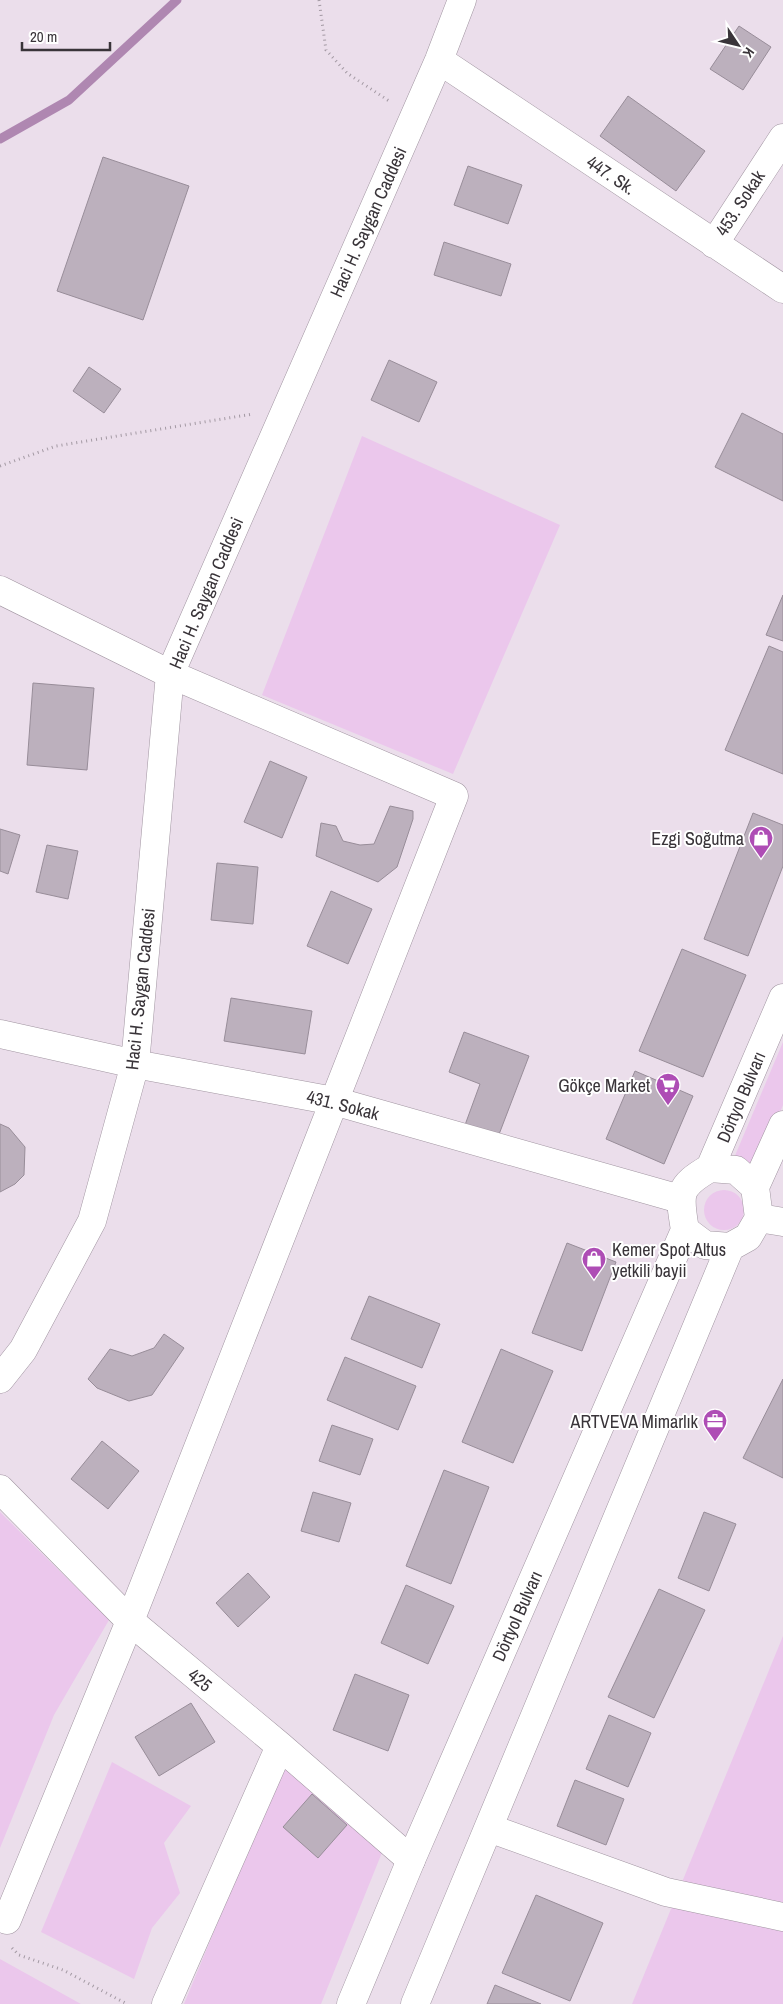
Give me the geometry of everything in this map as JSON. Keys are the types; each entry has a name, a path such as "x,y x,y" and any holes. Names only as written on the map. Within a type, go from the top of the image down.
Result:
{"street":[{"name":"Haci H. Saygan Caddesi","path":"0,1379 23,1350 92,1221 135,1064 170,674 439,60 462,0"},
{"name":"447. Sk.","path":"439,60 783,290"},
{"name":"453. Sokak","path":"714,244 783,138"},
{"path":"0,590 170,674 454,796 130,1621 7,1920"},
{"name":"Dörtyol Bulvarı","path":"710,1168 783,998"},
{"name":"431. Sokak","path":"0,1034 135,1064 334,1101 680,1199"},
{"path":"755,1187 783,1125"},
{"path":"710,1168 736,1170 755,1187 771,1220 748,1237 730,1247 705,1246 685,1230 680,1199 690,1179 710,1168"},
{"name":"Dörtyol Bulvarı","path":"351,2004 411,1860 685,1230"},
{"path":"415,2004 730,1247"},
{"name":"425","path":"0,1489 130,1621 280,1746 411,1860"},
{"path":"166,2004 280,1746"},
{"path":"489,1828 666,1892 783,1917"}],"path":[{"path":"319,0 326,50 347,73 414,117"},
{"path":"0,466 56,446 286,409"},
{"path":"7,1920 7,1944 19,1955 62,1970 127,2004"}],"shaded area":[{"path":"362,436 560,525 453,774 262,695"},
{"path":"783,1042 783,1105 757,1167 734,1158"},
{"path":"728,1190 735,1193 741,1199 744,1210 743,1218 735,1227 728,1230 720,1230 713,1227 705,1218 704,1206 707,1199 716,1191"},
{"path":"0,1512 109,1620 54,1715 0,1848"},
{"path":"783,1636 783,2004 632,2004"},
{"path":"112,1762 191,1806 164,1843 180,1893 152,1928 134,1979 41,1932"},
{"path":"284,1762 383,1850 321,2004 184,2004"},
{"path":"0,1959 81,2004 0,2004"}],"building":[{"path":"739,26 771,47 743,90 710,69"},
{"path":"628,96 705,151 676,191 600,136"},
{"path":"103,157 189,186 143,320 57,291"},
{"path":"468,166 522,185 508,224 454,205"},
{"path":"444,242 511,264 501,296 434,275"},
{"path":"389,360 437,382 419,422 371,400"},
{"path":"89,367 121,389 104,413 73,391"},
{"path":"742,413 783,434 783,501 715,467"},
{"path":"783,595 783,641 766,635"},
{"path":"769,646 783,652 783,774 725,750"},
{"path":"33,683 94,688 87,770 27,765"},
{"path":"270,761 307,777 282,838 244,822"},
{"path":"390,806 413,811 413,819 397,867 378,882 316,856 321,823 336,826 343,841 360,845 374,844"},
{"path":"753,813 783,825 783,866 748,956 704,939"},
{"path":"0,829 20,835 8,874 0,871"},
{"path":"47,845 78,851 68,899 36,892"},
{"path":"217,863 258,867 253,924 211,920"},
{"path":"331,891 372,909 348,964 307,946"},
{"path":"682,949 746,975 703,1077 639,1051"},
{"path":"231,998 312,1011 305,1054 224,1041"},
{"path":"464,1032 529,1056 498,1137 465,1125 480,1084 449,1072"},
{"path":"635,1071 693,1096 664,1164 606,1139"},
{"path":"0,1124 9,1128 25,1147 24,1175 15,1184 0,1192"},
{"path":"567,1243 616,1262 582,1351 532,1333"},
{"path":"369,1296 440,1324 422,1368 351,1339"},
{"path":"164,1334 184,1348 152,1395 129,1401 97,1388 88,1379 110,1349 132,1356 154,1348"},
{"path":"501,1349 553,1371 513,1463 462,1442"},
{"path":"345,1357 416,1386 398,1430 327,1400"},
{"path":"783,1379 783,1478 743,1458"},
{"path":"332,1425 373,1439 360,1475 319,1461"},
{"path":"102,1441 139,1471 108,1509 71,1479"},
{"path":"444,1470 489,1487 451,1584 406,1566"},
{"path":"313,1492 351,1503 339,1542 301,1531"},
{"path":"704,1512 736,1524 709,1591 678,1578"},
{"path":"248,1573 270,1597 238,1627 216,1603"},
{"path":"406,1585 454,1606 428,1664 381,1643"},
{"path":"659,1589 705,1610 654,1718 608,1697"},
{"path":"355,1674 409,1695 388,1751 333,1730"},
{"path":"191,1703 215,1742 159,1776 135,1737"},
{"path":"609,1715 651,1733 628,1787 586,1769"},
{"path":"575,1780 624,1799 606,1845 557,1826"},
{"path":"312,1794 347,1825 318,1858 283,1827"},
{"path":"536,1895 603,1923 570,2001 502,1973"},
{"path":"495,1985 541,2004 487,2004"}],"waterway":[{"path":"0,139 69,100 177,0"}],"place":[{"name":"Ezgi Soğutma","path":"761,859"},
{"name":"Gökçe Market","path":"668,1106"},
{"name":"Kemer Spot Altus yetkili bayii","path":"594,1280"},
{"name":"ARTVEVA Mimarlık","path":"715,1442"}]}
